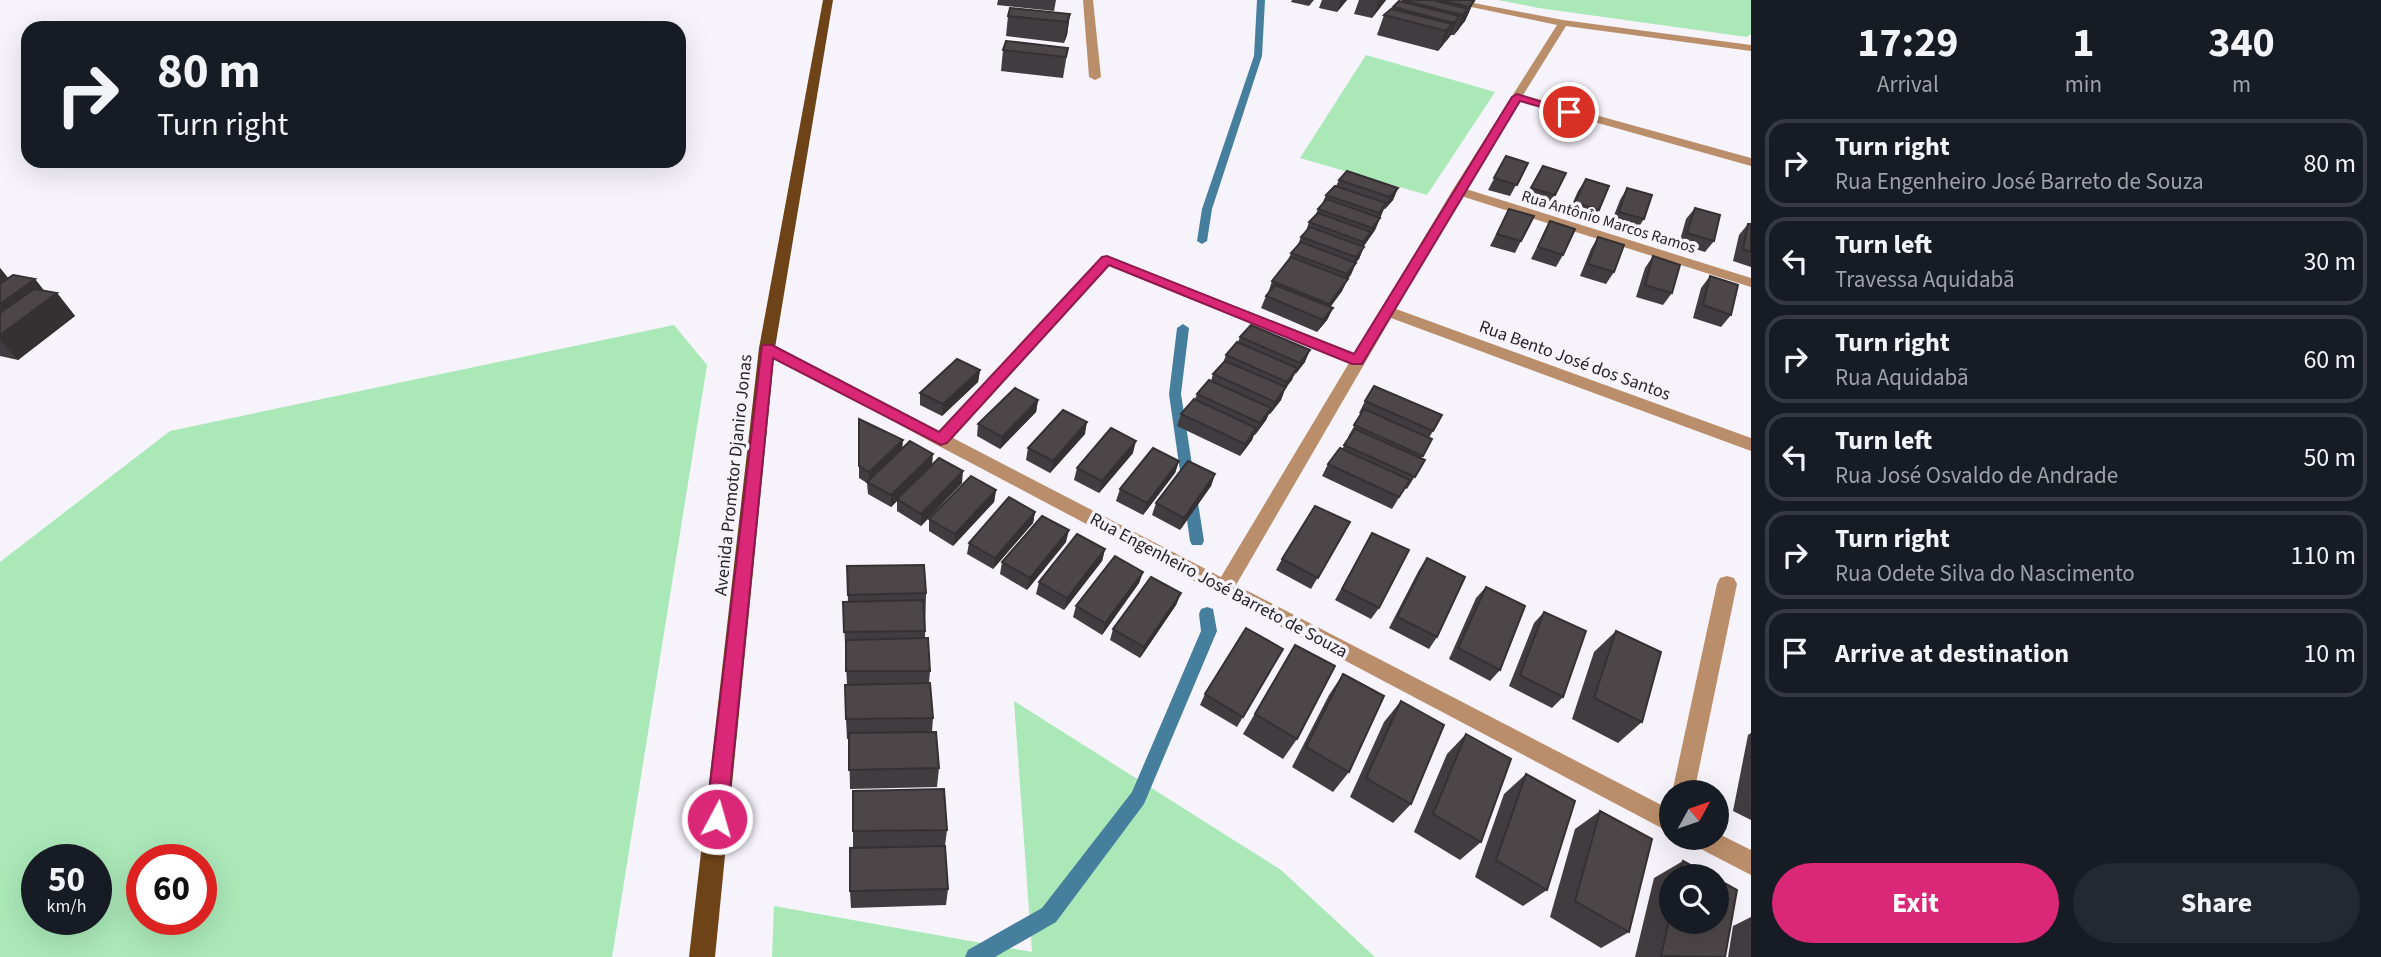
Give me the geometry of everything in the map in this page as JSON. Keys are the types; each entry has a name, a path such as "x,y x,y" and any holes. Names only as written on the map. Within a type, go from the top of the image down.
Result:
{"main road":[{"name":"Avenida Promotor Djaniro Jonas","path":"702,957 767,348 828,0"}],"street":[{"path":"1088,0 1095,77"},
{"path":"1443,0 1563,23 1751,48"},
{"path":"1226,587 1357,360 1563,23"},
{"path":"1517,97 1751,162"},
{"name":"Rua Antônio Marcos Ramos","path":"1458,191 1751,283"},
{"path":"941,440 1107,260 1357,360"},
{"name":"Rua Bento José dos Santos","path":"1387,311 1751,446"},
{"name":"Rua Engenheiro José Barreto de Souza","path":"767,348 1659,816"},
{"path":"1686,780 1727,584"},
{"path":"1726,850 1751,863"}],"green space":[{"path":"1498,0 1751,0 1751,34 1747,37"},
{"path":"1366,55 1495,92 1427,195 1300,158"},
{"path":"674,325 707,365 612,957 0,957 0,562 170,431"},
{"path":"1014,701 1281,870 1375,957 772,957 774,906 1032,952"}],"building":[{"path":"1402,0 1432,0 1468,9 1463,15"},
{"path":"1439,0 1470,0 1474,1 1469,7"},
{"path":"1399,1 1459,16 1454,23 1393,7"},
{"path":"1010,8 1070,14 1067,22 1008,16"},
{"path":"1391,9 1452,24 1446,31 1384,15"},
{"path":"1006,41 1068,48 1066,57 1003,50"},
{"path":"1506,156 1528,163 1517,185 1494,178"},
{"path":"1543,166 1566,173 1555,195 1531,188"},
{"path":"1347,171 1398,188 1390,197 1339,180"},
{"path":"1586,179 1609,186 1599,210 1575,202"},
{"path":"1335,186 1386,203 1379,213 1326,195"},
{"path":"1627,188 1652,195 1644,219 1619,212"},
{"path":"1327,199 1380,218 1372,228 1318,209"},
{"path":"1695,208 1720,215 1714,241 1687,233"},
{"path":"1509,209 1534,216 1521,241 1497,234"},
{"path":"1318,213 1371,232 1363,242 1309,222"},
{"path":"1550,221 1575,229 1563,255 1538,247"},
{"path":"1748,224 1751,224 1751,252 1743,249"},
{"path":"1310,227 1364,247 1356,257 1301,237"},
{"path":"1598,237 1624,245 1614,272 1588,264"},
{"path":"1301,242 1356,263 1347,274 1291,253"},
{"path":"1653,256 1680,265 1672,293 1645,285"},
{"path":"1291,257 1348,279 1329,304 1272,281"},
{"path":"13,275 35,279 0,304 0,284"},
{"path":"1710,276 1738,285 1731,315 1703,305"},
{"path":"1275,285 1333,308 1323,320 1266,296"},
{"path":"34,289 57,293 0,335 0,313"},
{"path":"1251,325 1310,350 1300,363 1240,337"},
{"path":"1237,342 1297,368 1287,382 1226,355"},
{"path":"957,359 980,370 943,404 920,393"},
{"path":"1225,361 1286,387 1275,402 1213,374"},
{"path":"1209,380 1271,408 1260,423 1197,394"},
{"path":"1374,386 1442,415 1433,431 1365,401"},
{"path":"1015,388 1038,400 1002,437 978,424"},
{"path":"1194,399 1256,428 1245,444 1181,414"},
{"path":"1364,409 1432,439 1423,456 1354,425"},
{"path":"1063,410 1087,422 1053,461 1028,448"},
{"path":"859,419 903,440 869,472 859,466"},
{"path":"1111,428 1136,441 1102,481 1077,468"},
{"path":"1355,429 1425,460 1415,477 1344,445"},
{"path":"910,441 933,454 891,495 867,482"},
{"path":"1153,448 1179,461 1147,503 1120,489"},
{"path":"1340,448 1410,480 1399,497 1328,464"},
{"path":"939,458 963,471 921,514 897,499"},
{"path":"1188,461 1215,474 1184,518 1156,503"},
{"path":"971,476 996,490 955,534 929,519"},
{"path":"1009,497 1035,512 995,558 969,543"},
{"path":"1315,506 1350,522 1318,578 1282,559"},
{"path":"1042,516 1069,530 1030,578 1002,562"},
{"path":"1372,533 1409,550 1379,608 1342,589"},
{"path":"1077,534 1105,549 1067,598 1039,582"},
{"path":"1115,556 1143,572 1105,623 1076,606"},
{"path":"1427,558 1465,577 1437,637 1397,617"},
{"path":"924,565 926,593 848,595 847,566"},
{"path":"1151,577 1181,593 1144,647 1113,629"},
{"path":"1486,587 1525,606 1500,670 1458,648"},
{"path":"923,600 925,631 844,632 843,602"},
{"path":"1544,612 1586,631 1563,697 1520,675"},
{"path":"1246,628 1283,649 1243,717 1205,694"},
{"path":"1616,631 1661,652 1642,722 1594,698"},
{"path":"928,638 930,671 846,671 846,640"},
{"path":"1295,645 1335,666 1297,739 1255,714"},
{"path":"1343,674 1384,696 1349,772 1306,747"},
{"path":"930,683 933,718 846,719 845,685"},
{"path":"1401,701 1444,725 1411,804 1366,778"},
{"path":"936,732 939,768 849,770 849,733"},
{"path":"1466,734 1511,759 1481,842 1433,814"},
{"path":"1526,774 1575,801 1547,890 1496,860"},
{"path":"944,789 947,830 853,831 853,791"},
{"path":"1600,811 1652,839 1629,932 1575,901"},
{"path":"945,846 948,889 850,891 850,848"},
{"path":"1729,886 1737,890 1725,957 1661,956 1666,934 1729,934"}],"waterway":[{"path":"1202,241 1207,209 1258,56 1261,0"},
{"path":"1183,328 1175,394 1197,541"},
{"path":"975,957 1049,915 1138,798 1209,631 1207,614"}],"route":[{"path":"717,819 767,348 941,440 1107,260 1357,360 1517,97 1569,112"}]}
